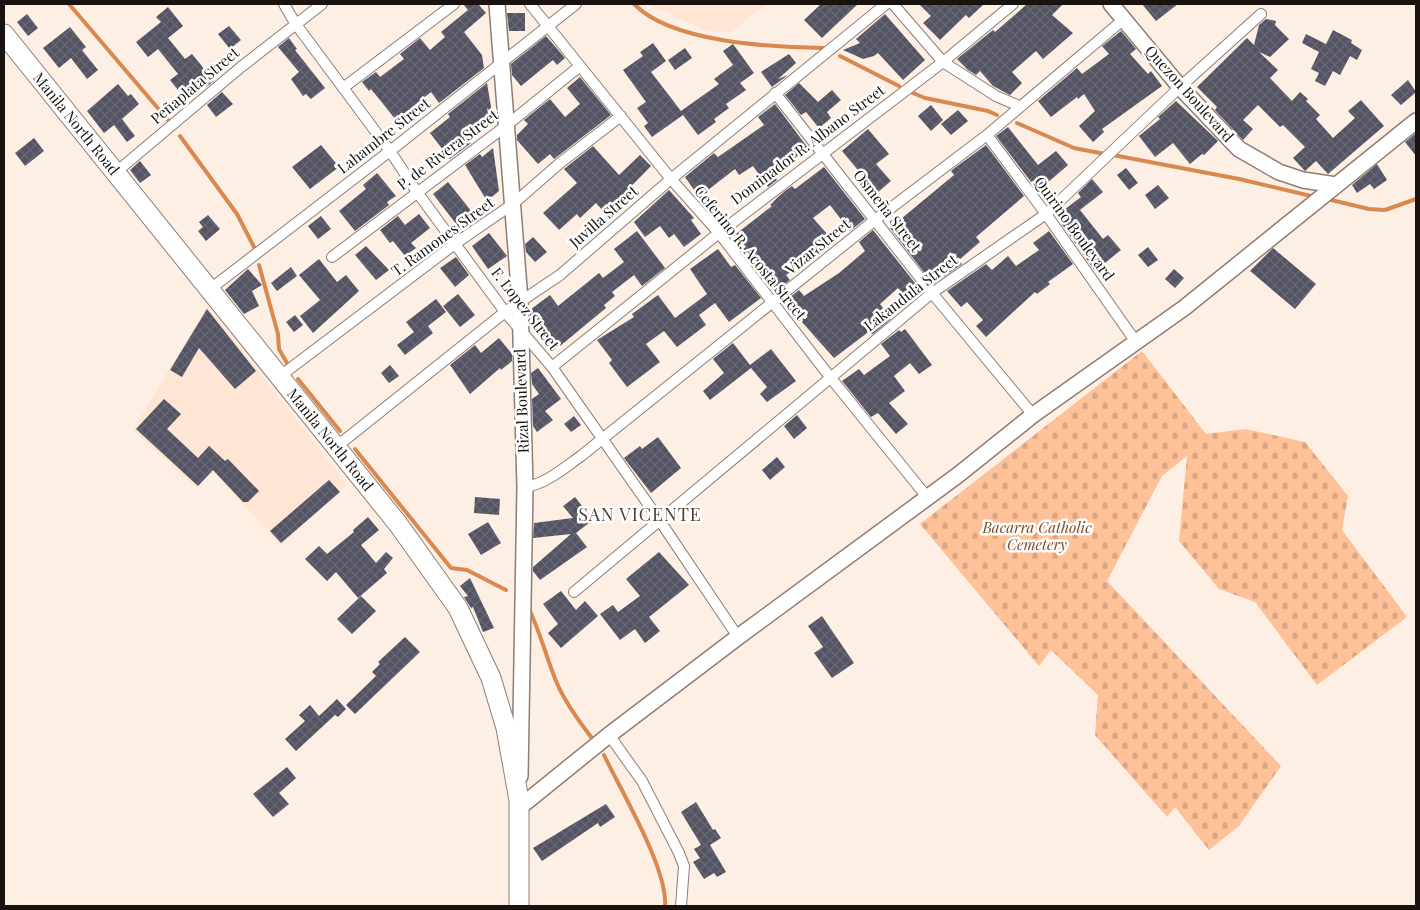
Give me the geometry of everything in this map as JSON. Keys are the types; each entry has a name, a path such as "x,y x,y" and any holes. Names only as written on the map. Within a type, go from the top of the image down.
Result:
{"highway":[{"name":"Manila North Road","path":"4,34 398,524 458,608 491,678 506,728 520,803 520,906"}],"street":[{"name":"F. Lopez Street","path":"284,4 295,23 390,151 417,192 505,312 520,327 552,367 660,520 738,637"},
{"name":"Peñaplata Street","path":"116,173 295,23 322,4"},
{"path":"343,88 454,4"},
{"name":"Rizal Boulevard","path":"497,4 520,301 525,487 520,803"},
{"name":"Ceferino R. Acosta Street","path":"530,4 671,179 719,233 830,377 927,497"},
{"name":"Lahambre Street","path":"208,290 390,151 576,4"},
{"name":"Juvilla Street","path":"336,447 505,312 560,275 671,179 886,4"},
{"path":"893,4 943,62 996,96 1019,106"},
{"name":"Dominador R. Albano Street","path":"552,367 719,233 943,62 1013,4"},
{"name":"Quezon Boulevard","path":"1111,4 1180,86 1239,149 1259,162 1303,180 1336,185"},
{"name":"Lakandula Street","path":"574,592 932,293 1046,214 1180,86 1261,14"},
{"name":"Vizar Street","path":"525,487 533,486 558,473 875,220 987,134 1124,19"},
{"name":"P. de Rivera Street","path":"332,257 507,125 580,66"},
{"name":"Osmeña Street","path":"775,93 932,293 1033,416"},
{"name":"T. Ramones Street","path":"279,377 368,312 456,243 513,204 560,163 621,116"},
{"path":"520,803 1033,416 1184,308 1416,120"},
{"name":"Quirino Boulevard","path":"987,134 1136,342"},
{"path":"609,735 642,781 684,866 681,906"}],"shaded area":[{"path":"647,4 768,4 728,33 706,30"},
{"path":"207,306 347,484 281,546 213,472 196,488 133,430"}],"green space":[{"name":"Bacarra Catholic Cemetery","path":"1142,351 1206,434 1246,429 1305,442 1348,496 1342,530 1407,617 1317,685 1255,602 1219,589 1179,541 1187,456 1162,476 1107,581 1281,766 1239,826 1209,850 1175,807 1167,817 1095,735 1098,695 1051,650 1039,666 920,524"}],"building":[{"path":"463,4 478,4 486,13 464,32 482,55 484,68 439,103 431,92 396,120 371,89 369,91 362,82 376,72 380,77 404,59 400,54 420,38 430,50 445,37 441,32 468,10"},
{"path":"821,4 858,4 822,38 804,20"},
{"path":"919,4 984,4 969,18 966,15 940,40 923,23 931,16"},
{"path":"1027,4 1063,4 1052,15 1073,33 1043,59 1036,51 1012,72 1022,83 1010,95 993,86 980,71 976,75 957,59 993,30 995,32"},
{"path":"1142,4 1178,4 1156,21"},
{"path":"168,7 183,26 168,38 185,59 192,54 214,81 206,87 200,80 181,94 170,80 178,74 158,49 148,57 136,42 161,22 156,17"},
{"path":"507,13 525,13 525,31 509,31"},
{"path":"27,14 38,28 28,36 17,22"},
{"path":"885,14 925,60 903,80 878,53 863,59 843,50 860,43 856,39"},
{"path":"1266,19 1276,21 1275,25 1289,39 1270,57 1259,52 1278,70 1270,78 1292,101 1300,92 1308,99 1306,101 1320,115 1316,119 1333,138 1355,118 1348,111 1361,100 1384,126 1328,174 1316,161 1305,171 1293,158 1305,147 1283,125 1280,127 1258,105 1243,120 1253,129 1243,140 1215,110 1217,107 1197,87 1247,38 1254,45 1259,25"},
{"path":"229,26 241,40 230,49 218,34"},
{"path":"70,27 86,47 82,50 98,70 87,79 71,58 59,68 43,48"},
{"path":"1333,30 1352,40 1351,43 1362,50 1357,60 1350,56 1340,75 1333,71 1325,86 1315,81 1319,73 1311,69 1319,52 1302,43 1306,34 1326,44"},
{"path":"1121,31 1136,49 1130,54 1148,74 1151,71 1162,86 1102,129 1104,132 1093,142 1079,126 1095,111 1084,94 1078,99 1077,97 1051,117 1038,101 1077,68 1082,74 1109,54 1102,46"},
{"path":"546,36 565,58 557,65 553,60 521,86 512,75 511,64"},
{"path":"289,38 297,49 295,50 325,88 311,99 306,94 303,96 291,79 299,72 278,47"},
{"path":"653,43 666,61 651,72 681,111 719,84 714,79 733,65 723,51 733,44 754,73 740,83 746,90 726,104 729,108 714,119 716,122 698,135 683,115 652,137 644,126 648,123 637,108 646,102 623,70 643,56 640,52"},
{"path":"685,48 692,58 675,70 668,60"},
{"path":"789,54 796,63 778,79 788,75 772,87 761,72"},
{"path":"580,77 611,115 554,159 550,154 538,164 517,140 517,135 528,124 524,120 550,99 565,117 580,104 567,88"},
{"path":"1408,80 1416,92 1401,105 1391,95"},
{"path":"487,83 492,113 487,108 489,119 467,138 471,143 450,159 430,133 450,117 448,114"},
{"path":"799,83 818,102 832,90 841,100 827,112 831,118 819,128 806,112 801,115 785,95"},
{"path":"118,84 128,96 131,94 139,104 122,119 135,136 127,142 114,125 104,133 87,111"},
{"path":"222,92 233,104 216,117 207,105"},
{"path":"1176,101 1218,141 1204,155 1202,154 1190,164 1173,143 1155,157 1139,136 1160,119 1158,117"},
{"path":"775,104 808,148 773,174 777,180 768,187 753,166 739,175 735,169 699,197 685,177 714,153 718,157 764,125 758,117"},
{"path":"931,105 943,120 931,131 918,116"},
{"path":"958,110 968,121 951,135 941,124"},
{"path":"1008,127 1038,165 1056,151 1068,165 1038,191 996,136"},
{"path":"868,129 889,154 876,164 891,181 877,193 842,151"},
{"path":"1416,133 1416,156 1405,142"},
{"path":"34,138 44,151 25,166 15,153"},
{"path":"321,145 339,167 310,189 292,167"},
{"path":"986,145 1024,196 976,237 980,242 959,260 962,264 933,284 890,228 954,175 951,171"},
{"path":"593,146 619,175 640,155 651,166 605,213 596,203 580,218 577,214 559,230 543,213 577,183 564,169"},
{"path":"493,148 499,191 487,201 465,165 480,154 482,157"},
{"path":"140,161 151,175 140,183 130,170"},
{"path":"1377,164 1387,180 1374,189 1370,184 1357,193 1352,185"},
{"path":"824,167 865,219 850,231 830,205 813,218 835,243 786,275 790,280 775,291 772,290 746,256 748,255 743,249 746,247 736,234 772,206 770,205 785,191 792,186 795,189"},
{"path":"1126,168 1138,183 1129,190 1117,175"},
{"path":"377,173 396,196 387,202 389,205 355,231 339,211 366,189 363,185"},
{"path":"1092,179 1103,192 1080,210 1103,239 1108,235 1121,250 1095,271 1056,216 1081,197 1078,193"},
{"path":"448,182 476,217 460,229 433,194"},
{"path":"1158,185 1169,198 1155,209 1145,195"},
{"path":"669,190 694,218 691,220 701,234 684,247 674,234 669,238 660,226 645,237 634,222"},
{"path":"419,214 430,228 411,243 416,248 405,256 393,241 390,243 380,230 398,216 405,225"},
{"path":"208,215 220,229 206,241 198,231 203,227 199,222"},
{"path":"321,216 331,229 318,239 308,226"},
{"path":"873,230 922,292 910,302 898,288 880,304 891,319 873,334 867,333 834,358 784,302 799,290 804,296 839,273 865,251 859,242"},
{"path":"637,231 665,268 642,286 634,275 612,292 615,296 604,305 606,308 554,351 530,319 530,310 550,295 558,306 599,273 603,278 624,262 614,249"},
{"path":"1049,231 1073,264 1048,282 1050,284 1037,294 1035,292 986,337 976,326 983,320 967,302 961,307 947,291 986,264 992,270 1008,256 1016,266 1039,250 1033,243"},
{"path":"489,233 507,256 488,269 472,246"},
{"path":"533,237 547,252 535,262 526,252 525,244"},
{"path":"366,246 389,270 376,280 355,255"},
{"path":"1148,247 1158,260 1148,267 1138,255"},
{"path":"1273,248 1316,284 1295,309 1250,271"},
{"path":"718,249 731,267 735,265 761,298 729,322 715,303 699,315 706,325 677,347 664,331 646,344 660,362 627,387 609,363 612,360 597,340 634,317 632,314 658,295 675,318 707,294 690,269"},
{"path":"456,257 469,275 455,287 440,268"},
{"path":"319,259 337,282 346,275 359,291 313,333 300,316 320,300 299,275"},
{"path":"291,267 297,276 277,291 271,283"},
{"path":"248,269 262,285 252,291 259,306 244,314 225,290"},
{"path":"1174,269 1184,278 1175,288 1165,279"},
{"path":"458,294 475,315 460,327 443,306"},
{"path":"436,299 446,312 428,326 433,333 405,355 397,345 414,332 406,322"},
{"path":"207,309 256,371 235,389 199,348 182,377 170,370"},
{"path":"295,315 303,325 294,332 286,322"},
{"path":"905,329 932,365 919,374 910,363 894,376 905,391 889,403 908,424 896,434 878,413 871,417 842,381 859,369 864,375 890,356 881,344 899,330 901,332"},
{"path":"499,338 512,354 512,361 501,370 500,368 470,394 450,365 475,345 481,353"},
{"path":"733,343 750,365 771,349 796,381 767,402 760,394 767,387 751,368 710,400 703,391 724,373 713,359"},
{"path":"390,365 399,376 389,383 381,373"},
{"path":"538,368 561,399 545,411 553,420 537,432 533,426 532,399 539,394 532,384 531,373"},
{"path":"164,399 181,414 167,429 198,458 209,446 225,461 228,459 259,491 248,502 243,502 213,470 198,486 136,429"},
{"path":"797,415 807,428 794,439 784,426"},
{"path":"574,416 581,425 571,432 564,424"},
{"path":"658,437 681,468 651,493 624,458 640,446 642,449"},
{"path":"777,457 785,467 770,480 762,470"},
{"path":"329,480 340,492 281,543 270,531"},
{"path":"475,497 500,499 499,515 474,513"},
{"path":"575,497 593,520 576,533 587,547 540,580 533,571 533,567 571,534 533,538 534,523 573,518 563,506"},
{"path":"368,517 379,530 361,545 376,563 386,552 393,558 384,569 387,573 358,598 336,572 327,581 305,559 319,546 327,554 354,532 353,530"},
{"path":"488,522 501,543 481,555 468,534"},
{"path":"659,552 689,585 649,617 660,631 645,643 635,629 620,640 600,614 613,605 618,612 640,596 626,579"},
{"path":"470,578 494,628 483,632 473,607 471,608 464,597 468,596 460,586"},
{"path":"561,591 576,610 585,601 598,616 561,648 548,633 558,624 543,604"},
{"path":"361,596 376,611 352,634 337,619"},
{"path":"822,616 854,663 832,678 814,653 823,647 808,626"},
{"path":"405,637 420,652 355,714 346,705 376,676 372,672 380,664 378,662"},
{"path":"337,699 346,709 338,717 335,715 296,751 285,739 305,721 299,715 310,705 319,716"},
{"path":"287,767 296,778 279,793 289,804 273,817 253,794"},
{"path":"696,802 713,830 715,829 721,838 710,845 726,872 717,877 714,873 704,879 693,862 700,858 694,849 701,845 681,812"},
{"path":"606,804 615,817 600,827 598,823 542,861 533,848"}],"waterway":[{"path":"69,4 168,120"},
{"path":"634,4 651,17 672,27 697,35 751,44 824,48"},
{"path":"840,56 899,86"},
{"path":"913,93 925,98 988,111 997,115"},
{"path":"1017,123 1074,148 1105,154"},
{"path":"180,136 237,214 255,249"},
{"path":"1113,155 1239,179 1311,196"},
{"path":"1327,199 1369,209 1385,210 1416,199"},
{"path":"259,265 278,334 279,349 288,365"},
{"path":"298,379 340,431"},
{"path":"355,449 451,568 467,570 506,590"},
{"path":"529,609 560,689 573,713 595,742"},
{"path":"604,755 652,851 664,890 665,906"}],"district":[{"name":"SAN VICENTE","path":"640,515"}]}
